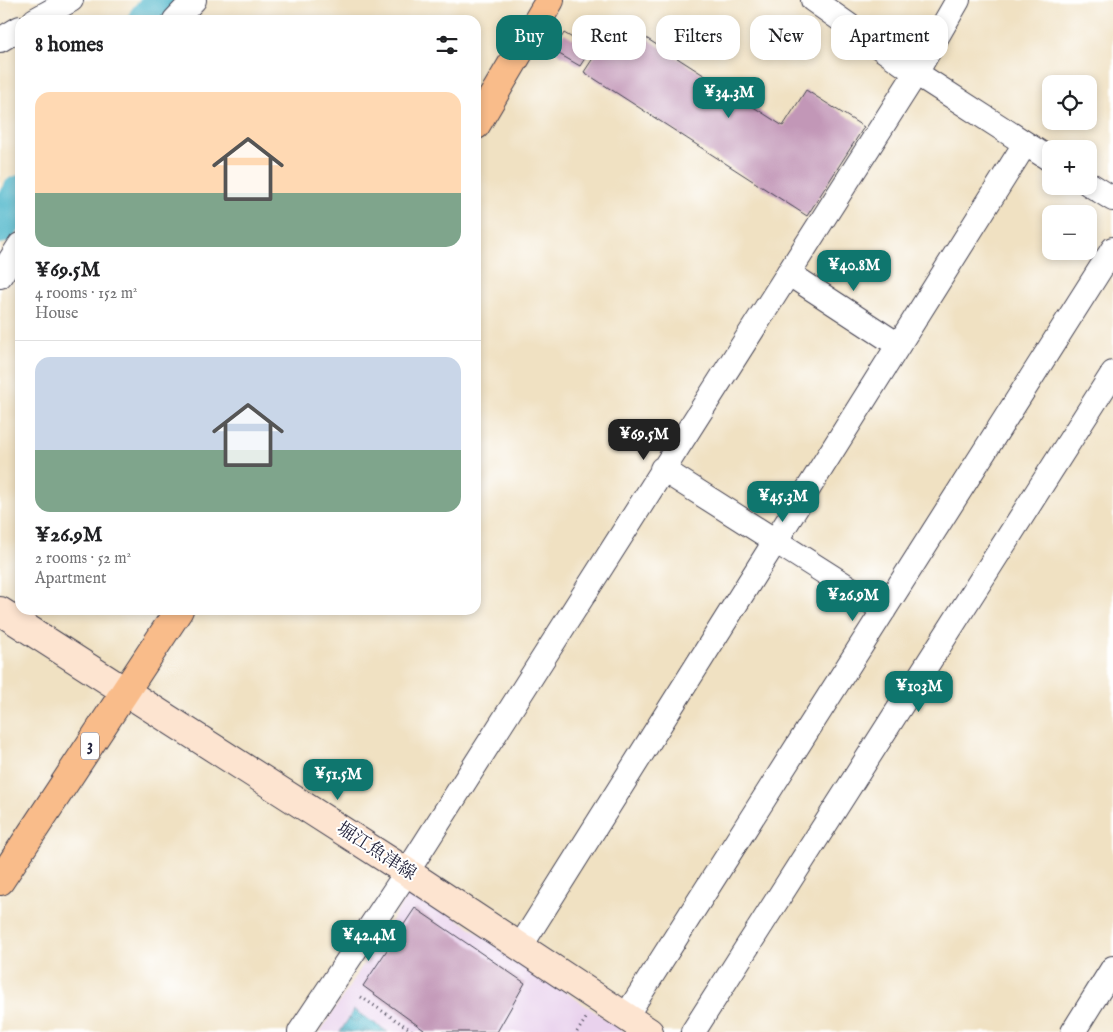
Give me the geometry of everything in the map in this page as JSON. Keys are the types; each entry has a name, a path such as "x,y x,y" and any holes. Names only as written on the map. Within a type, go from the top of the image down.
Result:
{"main road":[{"path":"481,117 550,0"},
{"name":"堀江魚津線","path":"0,611 127,690 649,1032"},
{"name":"3","path":"0,881 176,615"}],"street":[{"path":"35,15 38,0"},
{"path":"43,15 71,0"},
{"path":"180,15 194,0"},
{"path":"813,0 916,73 1042,154"},
{"path":"300,1032 407,872 916,73 958,0"},
{"path":"0,40 15,31"},
{"path":"520,947 1025,144"},
{"path":"1097,189 1113,199"},
{"path":"626,1016 1113,250"},
{"path":"0,276 15,253"},
{"path":"788,273 898,344"},
{"path":"693,1032 1113,373"},
{"path":"662,469 884,610"},
{"path":"1073,1032 1113,968"}],"path":[{"path":"361,997 414,1032"}],"shaded area":[{"path":"412,888 625,1032 320,1032"}],"water":[{"path":"354,1010 388,1032 340,1032"}],"building":[{"path":"564,33 572,38 572,60 584,60 580,66 562,56 562,37"},
{"path":"646,38 656,44 656,60 680,60 783,126 806,90 864,127 807,216 584,72 592,60 646,60"},
{"path":"415,908 525,983 497,1032 423,1032 424,1030 363,986"}],"waterway":[{"path":"152,15 165,0"},
{"path":"0,225 15,202"}]}
